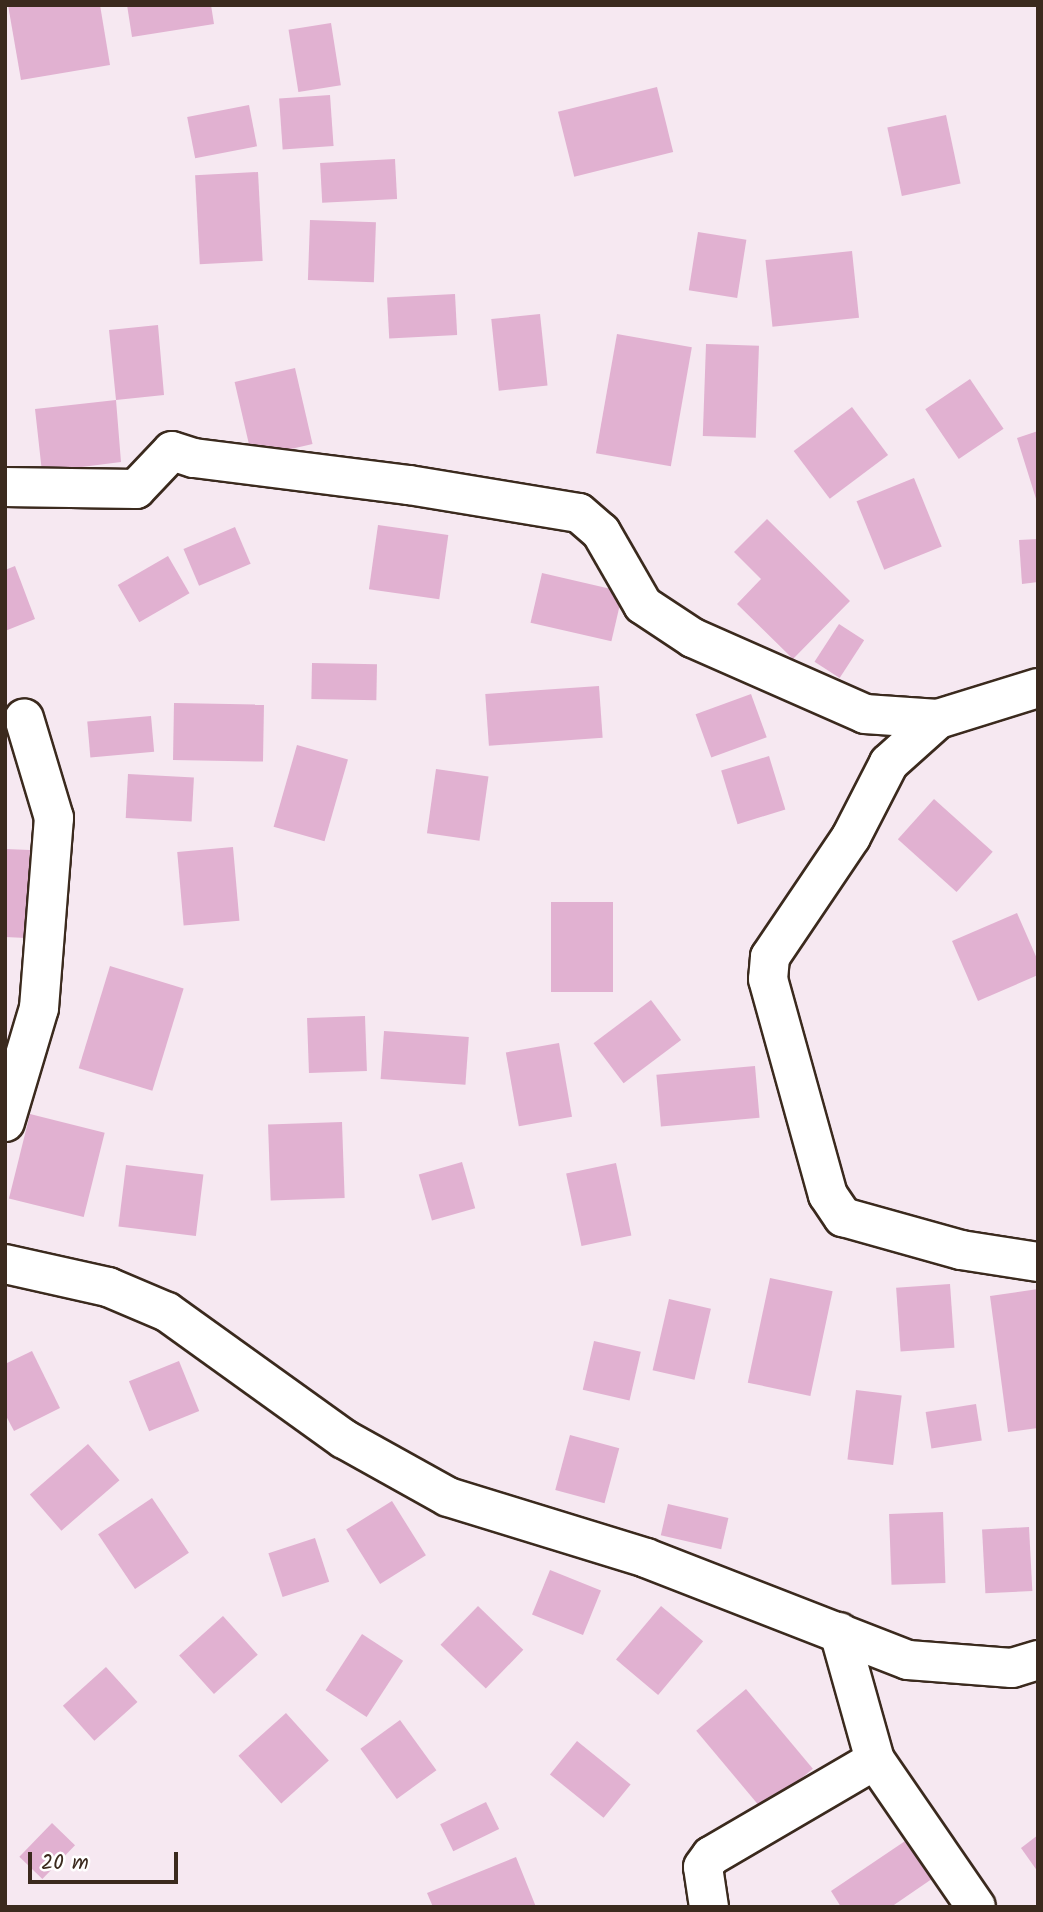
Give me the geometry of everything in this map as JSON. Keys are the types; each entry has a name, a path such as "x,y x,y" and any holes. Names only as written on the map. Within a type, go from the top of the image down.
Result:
{"street":[{"path":"5,487 136,489 172,450 194,458 409,485 579,513 601,532 643,605 694,638 865,714 938,719 1038,688"},
{"path":"5,1122 39,1009 54,818 24,718"},
{"path":"938,719 889,762 851,837 770,957 768,979 828,1195 843,1217 961,1250 1038,1262"},
{"path":"5,1264 108,1287 167,1312 344,1439 448,1497 646,1558 908,1660 1012,1668 1038,1660"},
{"path":"839,1632 875,1760 976,1907"},
{"path":"709,1907 703,1867 711,1856 875,1760"}],"building":[{"path":"8,5 100,5 110,65 21,80"},
{"path":"127,5 211,5 214,24 132,37"},
{"path":"331,23 341,85 298,92 289,30"},
{"path":"657,87 673,152 574,177 558,112"},
{"path":"330,95 334,146 283,149 279,99"},
{"path":"249,105 257,146 195,158 187,117"},
{"path":"946,115 961,183 902,196 887,127"},
{"path":"395,159 397,199 322,203 320,163"},
{"path":"258,172 263,261 200,264 195,175"},
{"path":"310,220 376,222 374,282 308,280"},
{"path":"698,232 746,240 737,298 689,290"},
{"path":"852,251 859,318 772,327 765,260"},
{"path":"455,294 457,335 389,339 387,298"},
{"path":"540,314 548,386 499,391 491,319"},
{"path":"158,325 164,395 116,400 109,330"},
{"path":"617,334 692,347 671,466 596,453"},
{"path":"706,344 759,346 756,438 703,436"},
{"path":"295,368 313,444 252,458 235,382"},
{"path":"970,379 1004,429 959,459 925,409"},
{"path":"116,400 121,462 42,472 35,409"},
{"path":"852,407 888,455 830,499 794,451"},
{"path":"1038,431 1038,502 1037,502 1017,438"},
{"path":"914,478 942,547 884,570 857,501"},
{"path":"767,519 850,601 793,659 737,604 761,579 734,552"},
{"path":"378,525 448,535 439,599 369,589"},
{"path":"235,527 251,564 199,586 183,549"},
{"path":"1038,539 1038,582 1022,584 1019,540"},
{"path":"168,556 190,593 139,622 118,585"},
{"path":"15,566 35,619 5,631 5,570"},
{"path":"542,573 623,592 611,641 531,623"},
{"path":"839,624 864,640 840,678 814,662"},
{"path":"312,663 377,664 376,700 311,699"},
{"path":"599,686 603,738 489,746 485,694"},
{"path":"751,694 767,737 711,757 696,714"},
{"path":"174,703 264,705 263,762 173,760"},
{"path":"151,716 154,752 90,757 87,722"},
{"path":"297,745 348,760 325,841 274,827"},
{"path":"769,756 785,810 738,824 721,771"},
{"path":"436,769 488,776 479,841 427,833"},
{"path":"128,774 194,777 192,821 126,818"},
{"path":"934,799 993,852 957,892 898,839"},
{"path":"233,847 239,921 184,926 177,852"},
{"path":"5,849 30,850 26,938 5,937"},
{"path":"551,902 613,902 613,992 551,992"},
{"path":"1017,913 1038,961 1038,975 978,1001 952,941"},
{"path":"110,966 184,989 152,1091 79,1068"},
{"path":"651,1000 681,1040 624,1083 593,1043"},
{"path":"365,1016 367,1071 309,1073 307,1018"},
{"path":"384,1031 469,1037 465,1085 381,1079"},
{"path":"559,1043 572,1117 519,1126 506,1052"},
{"path":"755,1066 760,1118 661,1126 656,1075"},
{"path":"30,1114 105,1133 84,1217 9,1198"},
{"path":"342,1122 345,1198 271,1201 268,1125"},
{"path":"462,1162 475,1208 432,1221 419,1174"},
{"path":"616,1163 631,1235 581,1246 566,1174"},
{"path":"126,1165 203,1175 196,1236 118,1227"},
{"path":"770,1278 833,1291 810,1396 748,1383"},
{"path":"950,1284 954,1348 901,1352 896,1288"},
{"path":"1038,1289 1038,1428 1008,1432 990,1296"},
{"path":"669,1299 711,1309 694,1380 653,1370"},
{"path":"594,1341 641,1352 630,1401 583,1390"},
{"path":"32,1351 60,1408 14,1431 5,1414 5,1364"},
{"path":"179,1361 199,1411 149,1431 129,1381"},
{"path":"856,1390 902,1396 893,1465 847,1459"},
{"path":"976,1404 982,1441 931,1449 926,1412"},
{"path":"570,1435 619,1448 605,1503 555,1490"},
{"path":"88,1444 119,1480 61,1531 30,1495"},
{"path":"152,1498 189,1553 135,1589 98,1534"},
{"path":"392,1501 426,1555 380,1584 346,1530"},
{"path":"668,1504 728,1518 721,1549 661,1535"},
{"path":"943,1512 945,1583 892,1585 889,1514"},
{"path":"1029,1527 1032,1591 985,1593 982,1529"},
{"path":"315,1538 329,1582 283,1597 268,1553"},
{"path":"550,1570 601,1591 583,1635 532,1615"},
{"path":"478,1606 523,1650 486,1689 440,1645"},
{"path":"661,1606 703,1641 658,1695 616,1660"},
{"path":"223,1616 258,1655 214,1694 179,1655"},
{"path":"362,1634 403,1661 367,1717 326,1690"},
{"path":"106,1667 137,1702 94,1741 63,1706"},
{"path":"746,1689 813,1769 763,1810 696,1731"},
{"path":"286,1713 329,1761 281,1803 238,1756"},
{"path":"400,1720 436,1770 397,1799 360,1749"},
{"path":"577,1741 631,1784 604,1818 550,1774"},
{"path":"486,1802 499,1829 453,1851 440,1824"},
{"path":"52,1823 75,1845 42,1879 19,1857"},
{"path":"917,1833 942,1872 891,1907 841,1907 831,1891"},
{"path":"1038,1835 1038,1872 1021,1848"},
{"path":"516,1857 536,1907 433,1907 427,1893"}]}
